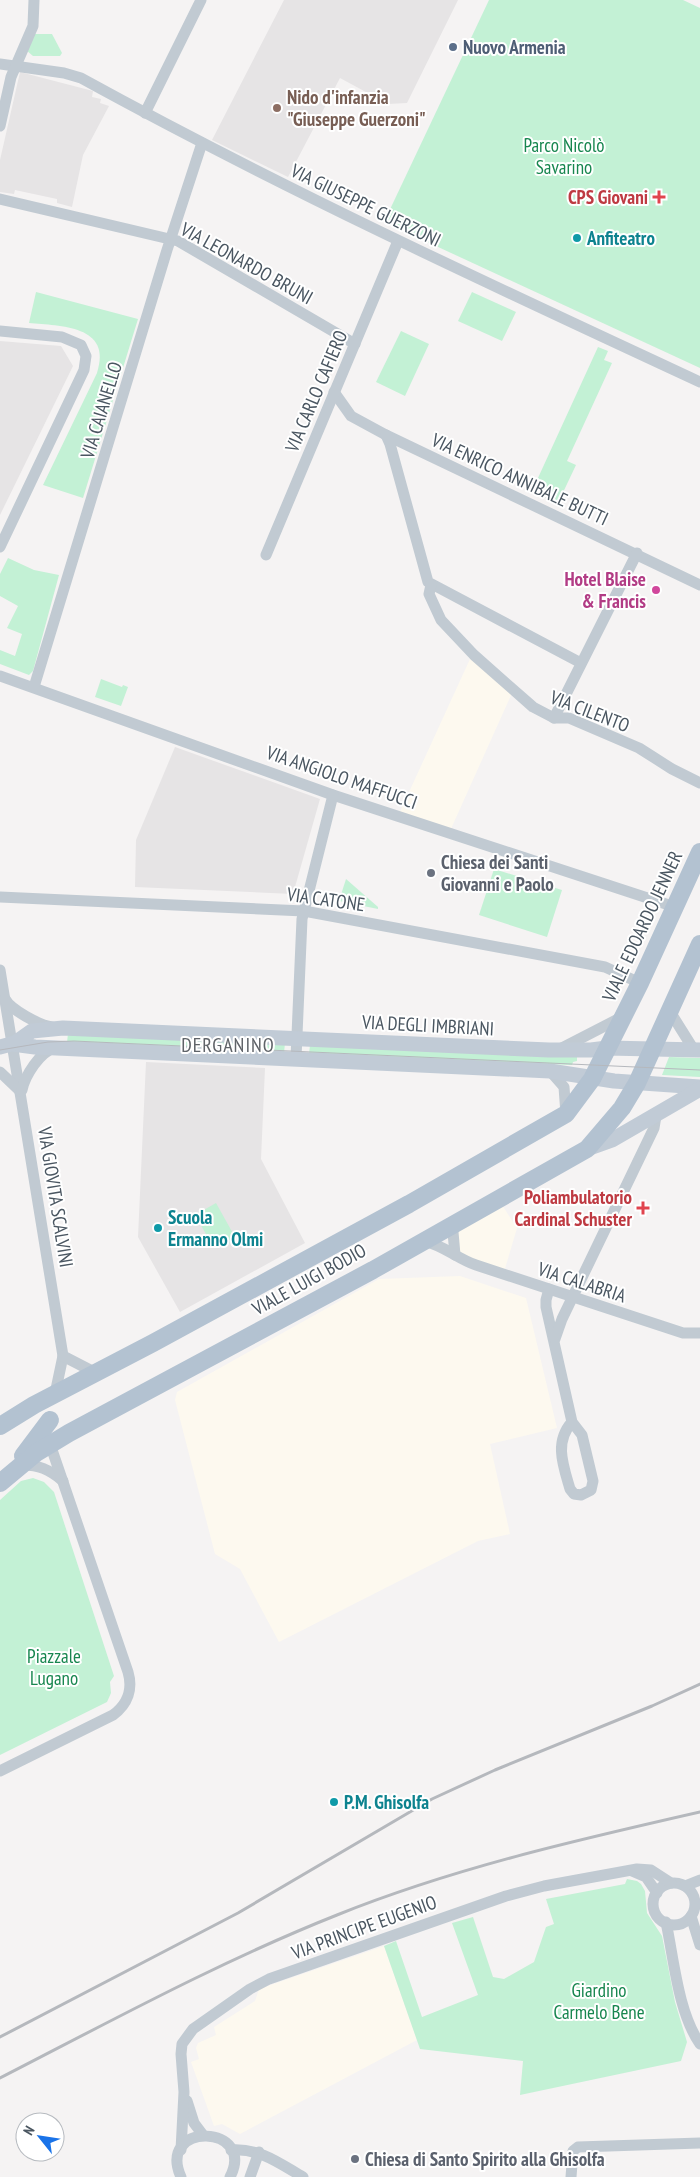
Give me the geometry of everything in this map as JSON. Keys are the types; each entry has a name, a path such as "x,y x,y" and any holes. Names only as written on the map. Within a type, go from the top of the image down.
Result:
{"main road":[{"name":"VIALE EDOARDO JENNER","path":"566,1114 592,1079 640,983 700,852"},
{"path":"669,1010 700,944"},
{"name":"VIALE LUIGI BODIO","path":"50,1444 455,1224 586,1149 622,1108 637,1083 669,1010"},
{"name":"VIALE LUIGI BODIO","path":"55,1394 96,1374 409,1204 566,1114"},
{"path":"0,1483 20,1465 50,1444 50,1420 55,1394"},
{"path":"0,1426 55,1394"},
{"path":"0,1483 50,1420"}],"street":[{"path":"0,126 16,65 32,26 34,0"},
{"path":"145,113 201,0"},
{"name":"VIA GIUSEPPE GUERZONI","path":"0,64 64,73 81,78 202,143 398,241 700,382"},
{"name":"VIA CAIANELLO","path":"34,687 202,143"},
{"name":"VIA LEONARDO BRUNI","path":"0,199 183,244 355,344"},
{"name":"VIA CARLO CAFIERO","path":"266,555 398,241"},
{"path":"0,331 62,337 81,345 85,351 86,363 0,547"},
{"name":"VIA ENRICO ANNIBALE BUTTI","path":"334,392 351,416 386,435 637,553 700,585"},
{"name":"VIA CILENTO","path":"386,435 429,583 429,594 442,620 474,655 533,707 554,718 568,718 639,748 672,769 700,783"},
{"path":"554,718 637,553"},
{"path":"429,583 581,663"},
{"name":"VIA ANGIOLO MAFFUCCI","path":"0,676 334,795 674,907"},
{"path":"296,1058 304,911 334,795"},
{"name":"VIA CATONE","path":"0,897 304,911 606,968 640,983"},
{"name":"VIA GIOVITA SCALVINI","path":"0,970 4,994 6,1046 22,1095 64,1356 55,1394"},
{"path":"0,1011 4,994"},
{"name":"VIA DEGLI IMBRIANI","path":"4,994 9,1004 29,1018 44,1026 58,1028 558,1050 607,1048 697,1050"},
{"path":"669,1010 697,1050"},
{"path":"558,1050 622,1017"},
{"name":"VIA DEGLI IMBRIANI","path":"6,1046 32,1031 58,1028"},
{"name":"VIA DEGLI IMBRIANI","path":"6,1046 550,1071 592,1079 700,1088"},
{"path":"22,1095 24,1084 35,1065 46,1052 56,1048"},
{"path":"550,1071 564,1088 566,1114"},
{"path":"0,1072 16,1085 22,1095"},
{"path":"586,1149 609,1142 656,1116 700,1088"},
{"path":"555,1340 562,1319 654,1128 656,1116"},
{"path":"455,1224 453,1232 455,1255"},
{"name":"VIA CALABRIA","path":"424,1240 433,1242 466,1262 683,1333 700,1332"},
{"path":"549,1289 546,1307 555,1340 572,1422 582,1435 593,1481 592,1490 581,1496 574,1494 570,1489 561,1447 564,1432 572,1422"},
{"path":"64,1356 96,1374"},
{"path":"0,1771 110,1717 120,1709 128,1698 130,1685 128,1672 50,1444"},
{"path":"20,1465 33,1465 44,1468 63,1481"},
{"name":"VIA PRINCIPE EUGENIO","path":"181,2177 177,2164 180,2150 184,2092 181,2052 187,2035 196,2026 261,1983 506,1896 535,1888 625,1870 647,1869 671,1883 685,1886"},
{"path":"625,1870 635,1871 646,1877 657,1893"},
{"path":"671,1883 657,1893 654,1902 655,1910 658,1916 666,1922 681,1923 691,1916 698,1900 685,1886 700,1880"},
{"path":"691,1916 700,1945"},
{"path":"666,1922 682,2000 696,2030 700,2044"},
{"name":"VIA PRINCIPE EUGENIO","path":"184,2092 194,2123 203,2135"},
{"path":"180,2150 190,2140 203,2135 217,2137 227,2144 231,2150 234,2163 230,2177"},
{"path":"571,2177 572,2151 578,2147 700,2143"},
{"path":"231,2150 245,2149 259,2152 303,2177"},
{"path":"250,2177 259,2152"}],"shaded area":[{"path":"284,0 458,0 407,103 388,104 340,78 288,177 212,140"},
{"path":"20,72 93,91 92,97 101,99 100,103 109,106 83,155 72,207 57,203 57,199 15,190 14,194 0,192 0,160"},
{"path":"0,341 61,346 73,366 0,515"},
{"path":"473,656 512,693 450,831 399,814"},
{"path":"175,747 320,799 293,894 135,887 136,840"},
{"path":"146,1062 265,1068 261,1159 305,1243 180,1312 138,1237"},
{"path":"500,1202 517,1228 504,1272 460,1256 455,1232"},
{"path":"460,1276 526,1298 557,1428 490,1444 510,1534 478,1541 279,1642 240,1569 215,1554 175,1400 177,1392 379,1279"},
{"path":"384,1946 417,2040 240,2134 222,2124 214,2126 191,2062 199,2059 196,2048 198,2043 216,2035 214,2027 255,2001 259,1989"}],"green space":[{"name":"Parco Nicolò Savarino","path":"489,0 683,0 700,8 700,368 384,222"},
{"path":"32,34 52,34 62,53 60,56 33,56 26,50"},
{"path":"36,292 138,319 83,498 43,485 97,373 100,357 97,345 91,337 81,331 55,325 29,323"},
{"path":"472,292 516,312 502,341 458,321"},
{"path":"401,331 429,344 405,396 376,382"},
{"path":"598,347 608,351 604,360 612,363 567,461 576,465 558,503 532,491"},
{"path":"8,558 34,570 59,575 33,671 29,675 0,664 0,650 15,656 22,634 7,628 18,606 0,596 0,574"},
{"path":"101,679 122,687 123,685 128,687 121,706 95,697"},
{"path":"494,869 562,890 547,937 479,915"},
{"path":"346,879 378,907 378,909 339,901"},
{"path":"68,1033 285,1043 284,1053 67,1043"},
{"path":"310,1045 577,1054 577,1061 573,1062 572,1065 309,1054"},
{"path":"669,1057 700,1058 700,1077 662,1075"},
{"path":"216,1203 235,1237 214,1248 195,1215"},
{"name":"Piazzale Lugano","path":"33,1478 44,1482 54,1492 114,1676 110,1682 111,1693 107,1702 0,1755 0,1500 21,1481"},
{"name":"Giardino Carmelo Bene","path":"627,1879 641,1884 645,1891 647,1913 662,1936 675,2002 687,2042 681,2061 520,2095 523,2061 420,2049 384,1946 396,1941 422,2017 478,1995 452,1923 473,1917 493,1977 504,1979 534,1962 546,1927 554,1924 546,1899 625,1884"}],"tram line":[{"path":"0,1050 48,1042 74,1041 700,1070"}],"railway":[{"path":"0,2037 238,1913 432,1799 495,1770 652,1706 700,1684"},
{"path":"0,2078 251,1952 381,1898 516,1856 700,1812"}],"place":[{"name":"Nuovo Armenia","path":"453,47"},
{"name":"Nido d'infanzia \"Giuseppe Guerzoni\"","path":"277,108"},
{"name":"CPS Giovani","path":"659,197"},
{"name":"Anfiteatro","path":"577,238"},
{"name":"Hotel Blaise & Francis","path":"656,590"},
{"name":"Chiesa dei Santi Giovanni e Paolo","path":"431,873"},
{"name":"Poliambulatorio Cardinal Schuster","path":"643,1208"},
{"name":"Scuola Ermanno Olmi","path":"158,1228"},
{"name":"P.M. Ghisolfa","path":"334,1802"},
{"name":"Chiesa di Santo Spirito alla Ghisolfa","path":"355,2159"}],"district":[{"name":"DERGANINO","path":"228,1045"}]}
